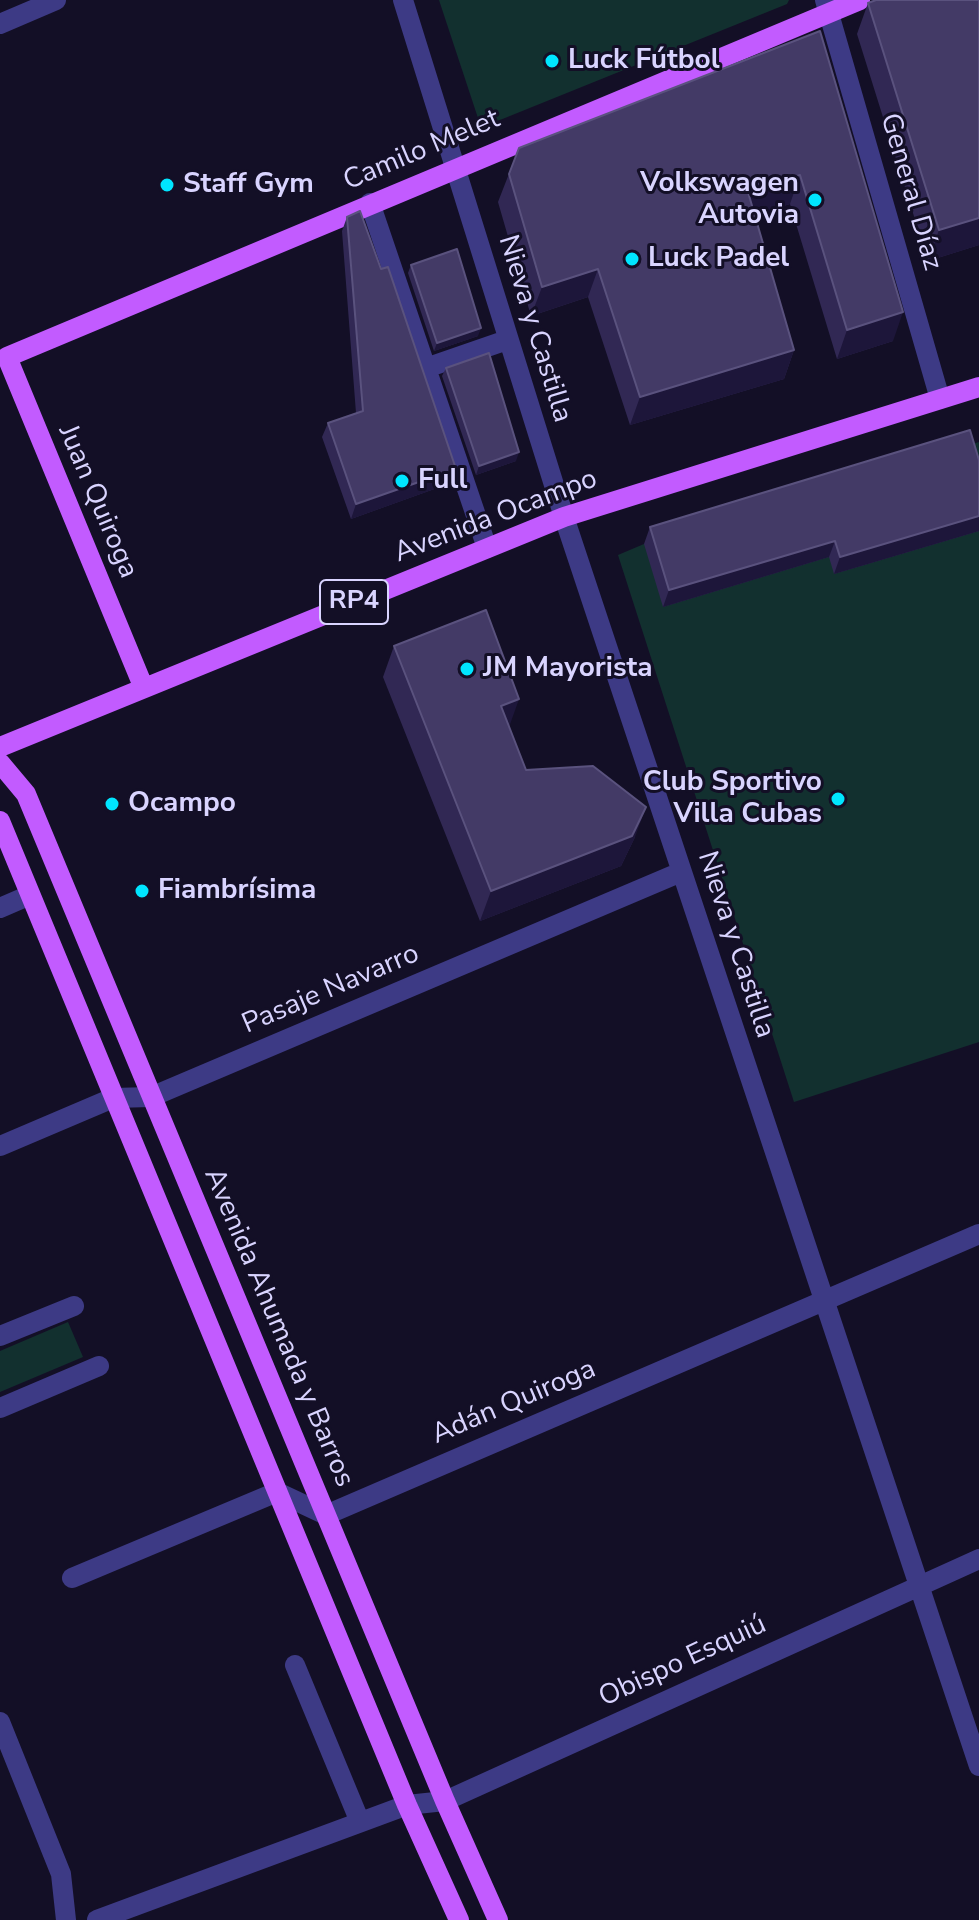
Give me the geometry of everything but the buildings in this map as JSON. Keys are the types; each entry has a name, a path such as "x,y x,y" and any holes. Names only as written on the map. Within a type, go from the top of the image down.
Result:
{"main road":[{"name":"Camilo Melet","path":"3,349 370,203 827,7 860,0"},
{"name":"Juan Quiroga","path":"3,349 143,686"},
{"name":"Avenida Ocampo","path":"0,747 143,686 564,517 979,387"},
{"name":"Avenida Ahumada y Barros","path":"0,763 26,794 445,1801 498,1920"},
{"path":"0,821 407,1805 459,1920"}],"street":[{"path":"0,24 56,0"},
{"name":"Nieva y Castilla","path":"403,0 564,517 979,1766"},
{"name":"General Díaz","path":"827,7 940,399"},
{"path":"370,203 487,548"},
{"path":"426,368 507,340"},
{"name":"Pasaje Navarro","path":"0,1146 113,1098 151,1097 681,872"},
{"path":"0,908 30,895"},
{"name":"Adán Quiroga","path":"326,1515 979,1234"},
{"path":"0,1336 74,1306"},
{"path":"0,1408 99,1366"},
{"path":"72,1578 277,1492 326,1515"},
{"name":"Obispo Esquiú","path":"97,1920 407,1805 445,1801 979,1559"},
{"path":"295,1665 360,1822"},
{"path":"0,1722 61,1874 66,1920"}],"green space":[{"name":"Luck Fútbol","path":"439,0 789,0 787,4 495,122 478,118"},
{"name":"Club Sportivo Villa Cubas","path":"979,442 979,1042 794,1102 618,555 644,544"},
{"path":"68,1322 83,1357 0,1392 0,1351"}],"place":[{"name":"Luck Fútbol","path":"552,61"},
{"name":"Staff Gym","path":"167,185"},
{"name":"Volkswagen Autovia","path":"815,200"},
{"name":"Luck Padel","path":"632,259"},
{"name":"Full","path":"402,481"},
{"name":"JM Mayorista","path":"467,669"},
{"name":"Club Sportivo Villa Cubas","path":"838,799"},
{"name":"Ocampo","path":"112,804"},
{"name":"Fiambrísima","path":"142,891"}]}
